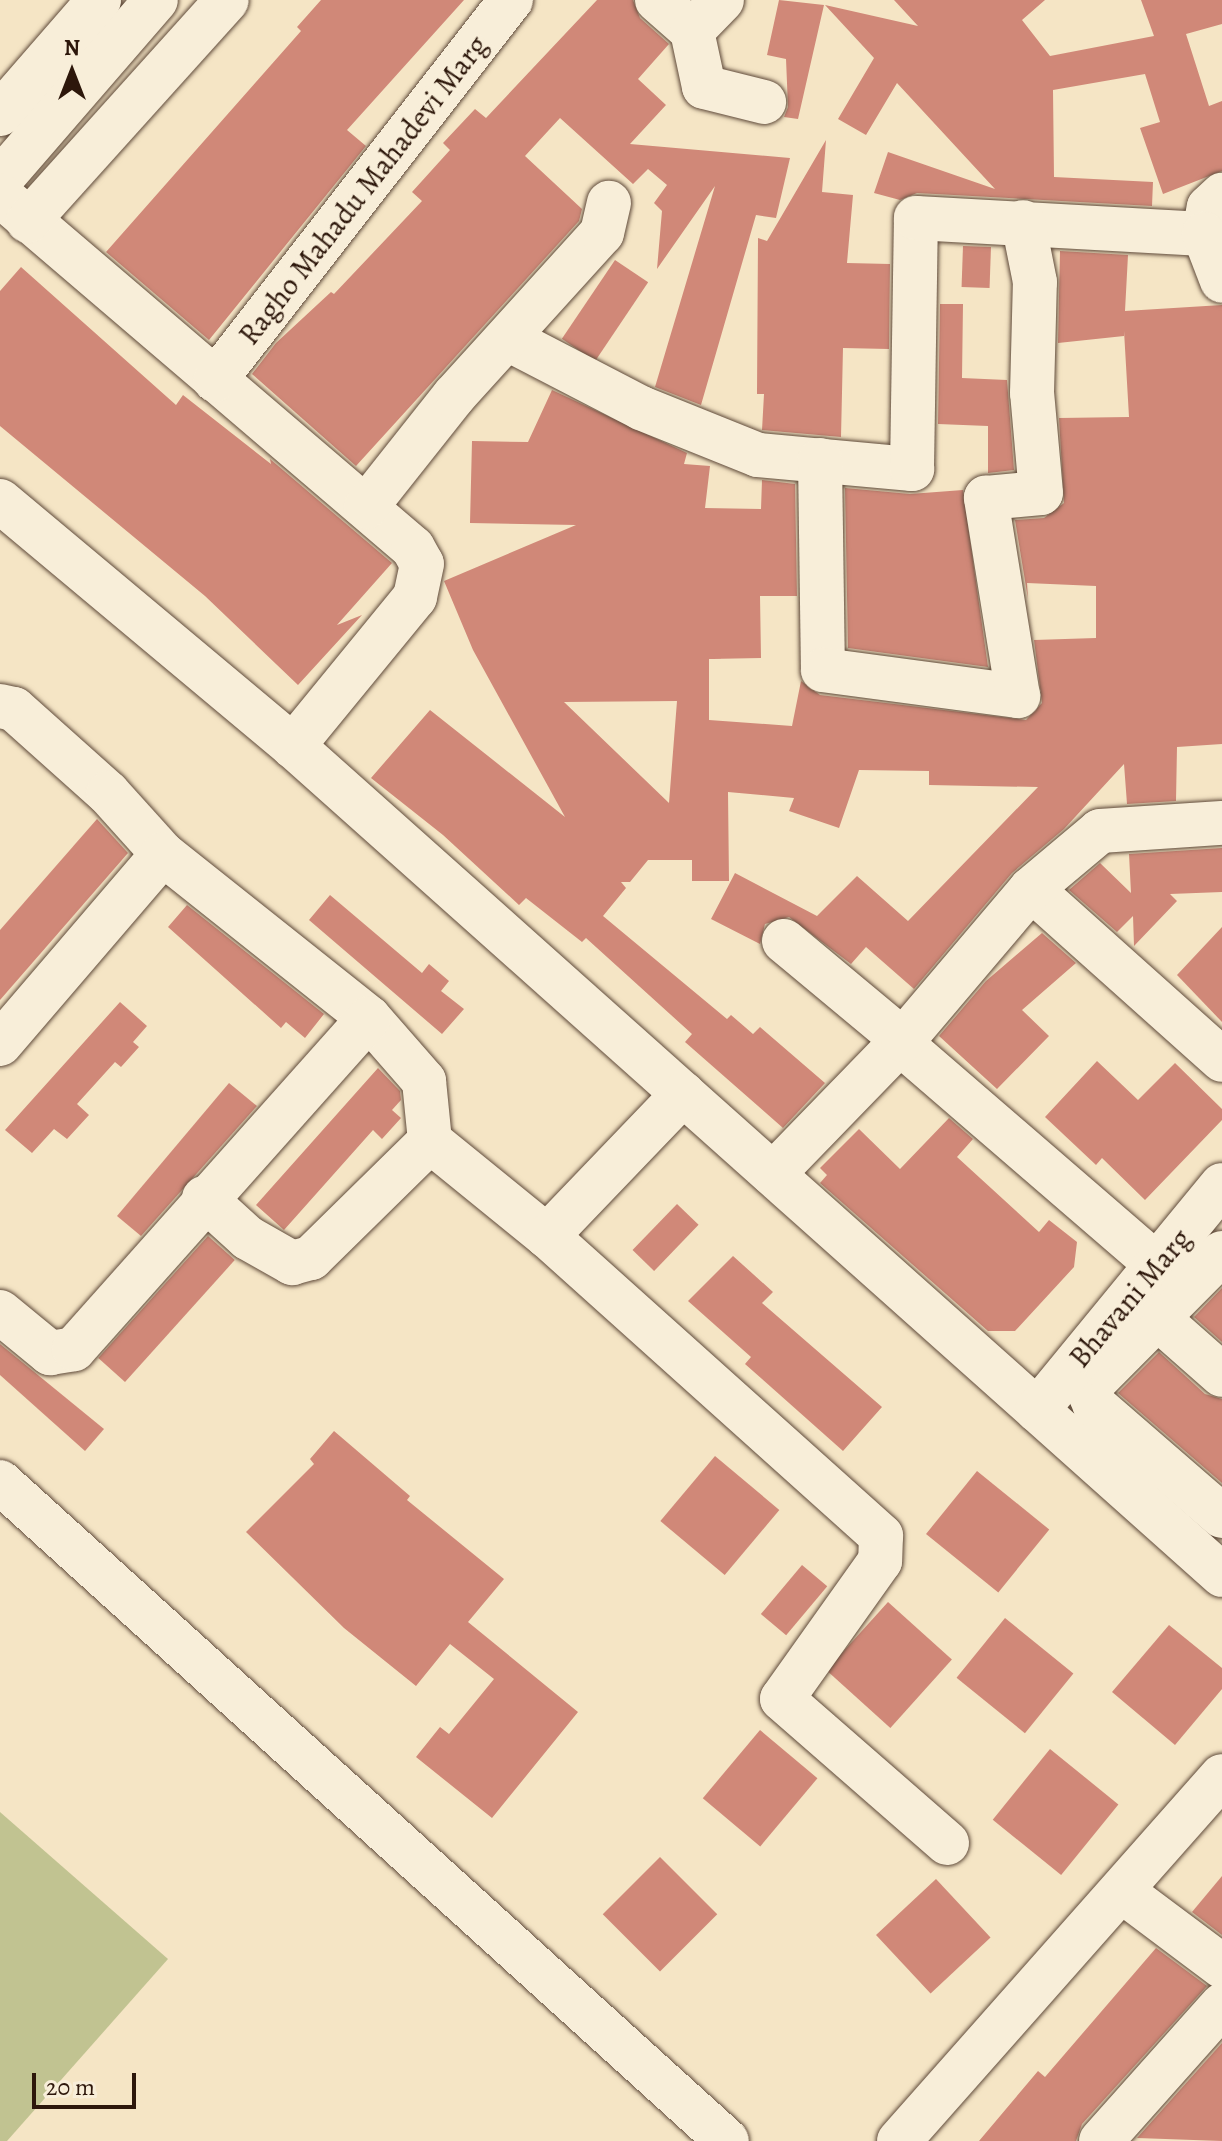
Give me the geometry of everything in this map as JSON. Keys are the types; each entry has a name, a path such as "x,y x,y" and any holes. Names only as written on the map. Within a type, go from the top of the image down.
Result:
{"street":[{"path":"0,114 99,0"},
{"path":"0,180 156,0"},
{"path":"227,0 14,208 413,548 422,564 415,597 293,746"},
{"name":"Ragho Mahadu Mahadevi Marg","path":"215,380 511,0"},
{"path":"657,0 692,31 704,87 764,102"},
{"path":"692,31 722,0"},
{"path":"1222,195 1209,207 1204,234 1222,281"},
{"path":"366,507 454,396 510,340 605,218"},
{"path":"510,340 641,408 758,455 912,469 916,218 1204,234"},
{"path":"820,460 823,670 1018,696 986,498 1041,493 1032,393 1035,282 1023,222"},
{"path":"0,501 293,746 1222,1575"},
{"path":"0,706 14,709 85,772 163,854 369,1018 424,1081 430,1141 547,1236 881,1536 880,1561 782,1699 947,1843"},
{"path":"773,1174 901,1042 1031,889 1100,831 1222,823"},
{"path":"0,1044 163,854"},
{"path":"1031,889 1222,1060"},
{"path":"784,941 901,1042 1149,1293 1222,1375"},
{"path":"0,1312 50,1353 74,1349 204,1198 369,1018"},
{"path":"547,1236 683,1094"},
{"path":"204,1198 248,1238 292,1263 311,1258 430,1141"},
{"name":"Bhavani Marg","path":"1037,1410 1149,1293 1222,1185"},
{"path":"1222,1253 1149,1293 1093,1383 1091,1396 1095,1406 1222,1516"},
{"path":"0,1482 727,2141"},
{"path":"899,2141 1123,1892 1222,1776"},
{"path":"1123,1892 1222,1966"},
{"path":"1101,2141 1222,2005"}],"green space":[{"path":"0,1812 168,1959 7,2141 0,2141"}],"building":[{"path":"321,0 464,0 347,130 366,146 209,340 106,252 301,31 297,27"},
{"path":"597,0 633,0 640,18 669,44 638,79 666,105 630,144 790,158 776,218 756,215 701,405 655,387 715,186 657,269 662,211 654,203 667,185 648,169 633,184 560,118 525,156 582,209 579,221 356,466 252,374 276,343 331,292 334,294 422,201 412,192 450,150 443,143 475,109 486,118"},
{"path":"779,0 824,5 798,119 784,117 788,107 786,59 767,55"},
{"path":"894,0 1045,0 1022,20 1050,56 1154,36 1141,0 1222,0 1222,24 1186,34 1209,106 1222,101 1222,171 1163,194 1140,128 1160,122 1145,74 1053,90 1054,177 1153,182 1152,206 917,193 900,200 874,193 888,152 995,189 897,83 866,135 838,119 874,58 825,5 918,26"},
{"path":"826,140 822,192 853,195 847,263 890,264 889,349 843,348 841,437 762,430 764,394 757,394 758,238 767,241"},
{"path":"963,246 991,247 990,288 962,287"},
{"path":"1060,251 1128,255 1125,311 1222,305 1222,744 1177,747 1176,801 1127,804 1124,764 1064,829 1012,873 914,989 866,947 851,964 789,917 765,924 760,944 711,919 735,873 817,916 857,876 908,921 1038,787 929,785 929,771 859,770 839,828 789,811 794,798 728,792 729,881 692,881 692,860 648,860 630,882 621,882 626,888 603,916 727,1019 731,1015 753,1034 760,1027 825,1083 783,1128 685,1042 692,1034 586,938 582,942 526,898 519,905 443,835 371,778 430,710 565,817 473,650 444,581 576,525 470,523 472,441 528,442 552,390 687,453 684,464 710,466 705,508 761,509 762,480 795,484 797,596 760,596 761,658 709,659 709,720 792,726 801,681 820,695 1026,720 1042,703 1034,640 1096,638 1096,586 1027,583 1028,599 1015,520 1044,518 1064,503 1059,418 1129,417 1124,331 1124,336 1058,343","holes":["677,701 669,803 564,702"]},
{"path":"615,260 648,282 595,361 562,339"},
{"path":"21,267 176,405 183,395 271,464 270,459 392,563 337,625 362,615 298,685 205,596 0,426 0,291"},
{"path":"940,304 963,304 962,378 1007,380 1014,470 988,473 988,426 938,424"},
{"path":"845,488 910,494 963,490 988,667 848,648"},
{"path":"97,819 128,853 0,1000 0,930"},
{"path":"1222,848 1222,892 1170,894 1177,901 1134,946 1133,916 1117,932 1069,890 1100,863 1131,893 1129,854"},
{"path":"330,895 422,973 429,964 449,981 441,991 464,1009 442,1034 309,920"},
{"path":"187,905 324,1014 305,1038 286,1022 281,1028 168,927"},
{"path":"1222,927 1222,1022 1177,975"},
{"path":"1042,933 1076,963 1022,1010 1049,1036 997,1089 939,1036 986,981"},
{"path":"120,1002 147,1026 133,1042 139,1047 121,1067 115,1062 77,1104 89,1115 67,1139 54,1129 32,1153 5,1130"},
{"path":"1097,1061 1138,1100 1175,1063 1222,1109 1222,1120 1145,1200 1102,1158 1096,1165 1045,1117"},
{"path":"378,1068 400,1091 401,1100 392,1110 401,1118 382,1139 373,1130 284,1230 256,1205"},
{"path":"229,1083 257,1106 141,1236 117,1216"},
{"path":"949,1118 973,1139 957,1157 1039,1232 1049,1220 1077,1242 1074,1267 1015,1331 988,1331 820,1183 827,1175 820,1168 859,1129 900,1169"},
{"path":"677,1204 699,1225 654,1271 633,1250"},
{"path":"208,1236 235,1260 125,1382 98,1358"},
{"path":"733,1256 773,1292 762,1303 882,1407 843,1451 745,1364 751,1357 688,1301"},
{"path":"1222,1288 1222,1342 1194,1317"},
{"path":"0,1344 104,1429 85,1451 0,1375"},
{"path":"1159,1352 1205,1394 1222,1399 1222,1483 1118,1393"},
{"path":"334,1431 410,1496 407,1500 504,1579 468,1622 578,1712 492,1818 416,1757 440,1727 449,1734 494,1679 450,1644 416,1686 344,1628 246,1532 314,1464 310,1459"},
{"path":"715,1456 779,1510 725,1575 660,1521"},
{"path":"977,1471 1049,1530 998,1592 926,1534"},
{"path":"802,1565 827,1586 786,1635 761,1614"},
{"path":"888,1602 952,1660 890,1728 826,1670"},
{"path":"1005,1618 1073,1673 1025,1733 957,1678"},
{"path":"1169,1625 1222,1668 1222,1689 1175,1745 1112,1692"},
{"path":"760,1730 817,1778 760,1846 703,1798"},
{"path":"1050,1749 1118,1804 1061,1875 993,1820"},
{"path":"660,1857 717,1914 660,1972 603,1914"},
{"path":"1222,1876 1222,1935 1192,1912"},
{"path":"936,1879 991,1938 931,1993 876,1935"},
{"path":"1156,1948 1207,1986 1082,2124 1076,2141 979,2141 1038,2071 1045,2077"},
{"path":"1222,2043 1222,2141 1137,2138"}]}
